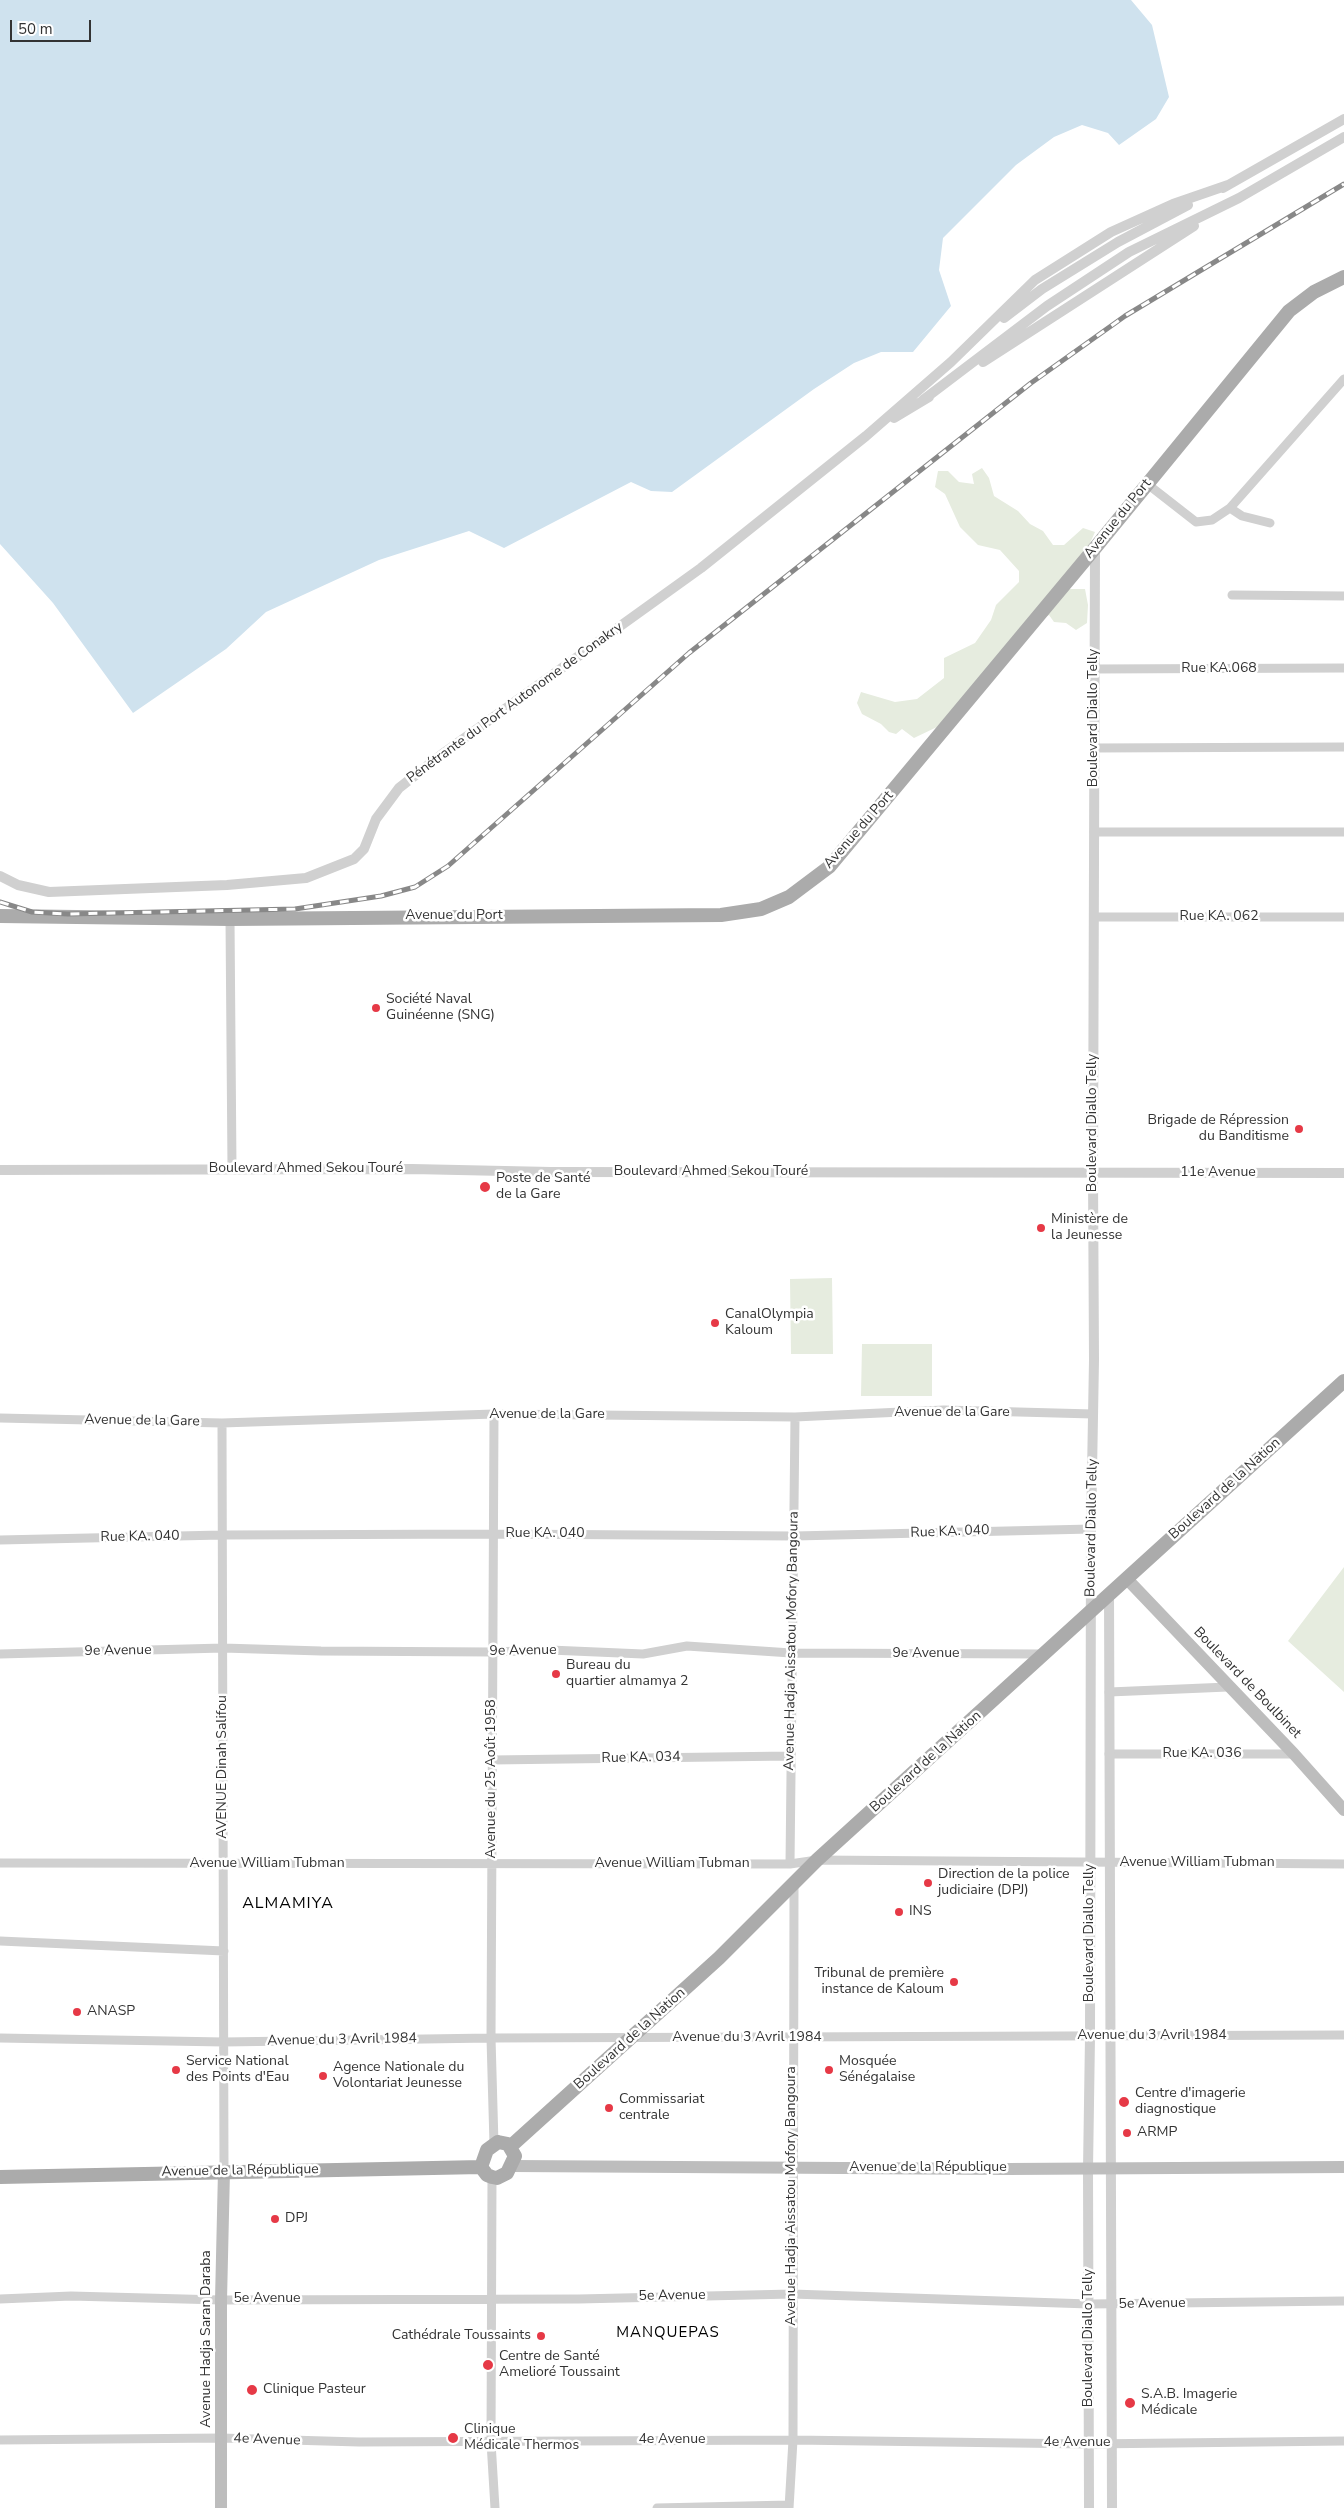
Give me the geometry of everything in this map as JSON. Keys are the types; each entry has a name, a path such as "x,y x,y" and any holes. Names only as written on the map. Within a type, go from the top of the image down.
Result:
{"main road":[{"name":"Avenue du Port","path":"0,916 230,918 721,915 761,909 782,900 829,867 1095,548 1146,483 1289,311 1314,292 1344,277"},
{"name":"Boulevard de la Nation","path":"512,2146 632,2038 794,1885 817,1860 1344,1381"},
{"name":"Boulevard de Boulbinet","path":"1127,1578 1228,1687 1294,1754 1344,1810"},
{"path":"505,2142 512,2146 516,2156 512,2166 502,2176 492,2177 486,2175 481,2167 487,2150 494,2144 505,2142"},
{"name":"Avenue de la République","path":"512,2166 792,2168 1344,2167"},
{"name":"Avenue de la République","path":"0,2177 481,2167"},
{"name":"Avenue Hadja Saran Daraba","path":"221,2508 221,2300 224,2171"}],"street":[{"path":"866,436 951,362 1042,289 1118,242 1228,185 1344,119"},
{"path":"866,436 1239,198 1344,138"},
{"path":"1146,483 1196,522 1212,520 1230,508 1344,379"},
{"name":"Pénétrante du Port Autonome de Conakry","path":"0,876 18,885 49,892 227,885 306,878 354,859 364,849 376,819 398,788 452,746 702,568 866,436"},
{"path":"1230,508 1242,516 1270,524"},
{"name":"Boulevard Diallo Telly","path":"1089,2508 1088,2168 1093,1414 1095,548"},
{"path":"1232,595 1344,596"},
{"name":"Rue KA.068","path":"1094,669 1344,668"},
{"path":"1094,748 1344,747"},
{"path":"1094,832 1344,832"},
{"name":"Rue KA. 062","path":"1094,917 1344,917"},
{"path":"230,918 232,1169"},
{"name":"Boulevard Ahmed Sekou Touré","path":"0,1170 232,1169 551,1172 1093,1173"},
{"name":"11e Avenue","path":"1093,1173 1344,1173"},
{"name":"Avenue de la Gare","path":"0,1418 222,1423 494,1414 795,1418 944,1410 1093,1414"},
{"name":"Avenue du 25 Août 1958","path":"494,1414 491,2038 494,2144"},
{"name":"Avenue Hadja Aissatou Mofory Bangoura","path":"790,1864 795,1418"},
{"name":"AVENUE Dinah Salifou","path":"222,1423 224,2171"},
{"name":"Rue KA. 040","path":"0,1540 494,1534 795,1536 1091,1529"},
{"name":"Boulevard Diallo Telly","path":"1109,1594 1108,1754 1112,2168 1112,2508"},
{"name":"9e Avenue","path":"0,1654 223,1648 492,1652 550,1650 643,1654 687,1646 791,1653 1044,1654"},
{"path":"1109,1692 1228,1687"},
{"name":"Rue KA. 036","path":"1108,1754 1294,1754"},
{"name":"Rue KA. 034","path":"492,1760 790,1756"},
{"name":"Avenue William Tubman","path":"0,1864 790,1864 817,1860 1090,1860 1110,1863 1344,1864"},
{"name":"Avenue Hadja Aissatou Mofory Bangoura","path":"789,2507 793,2440 792,2038 794,1885"},
{"path":"0,1941 224,1951"},
{"name":"Avenue du 3 Avril 1984","path":"0,2038 224,2042 491,2038 1344,2035"},
{"path":"492,2177 492,2442 495,2508"},
{"name":"5e Avenue","path":"0,2299 71,2296 221,2300 579,2299 792,2294 1089,2304 1344,2302"},
{"name":"4e Avenue","path":"0,2440 221,2438 359,2442 793,2440 1089,2444 1344,2441"},
{"path":"657,2508 789,2507"}],"shaded area":[{"path":"982,468 989,478 994,496 1018,511 1030,524 1043,531 1053,545 1064,545 1083,528 1095,532 1073,581 1066,589 1085,589 1088,605 1087,623 1076,630 1066,623 1054,622 1049,615 1037,622 937,727 914,738 902,729 896,734 889,732 881,724 862,714 857,703 861,692 895,702 917,699 944,678 944,658 975,643 991,620 996,605 1019,582 1019,571 1000,550 978,545 960,527 945,494 935,487 938,471 948,471 959,482 974,484 972,474"},
{"path":"832,1278 833,1354 791,1354 790,1279"},
{"path":"862,1344 932,1344 932,1396 861,1396"},
{"path":"1344,1567 1344,1692 1288,1641"}],"water":[{"path":"0,0 1131,0 1152,25 1169,97 1156,119 1119,145 1108,133 1082,125 1054,137 1016,165 943,238 939,270 951,306 913,352 881,352 854,363 814,389 672,492 651,491 631,482 504,548 469,531 379,560 266,612 226,649 133,713 53,603 0,544"}],"railway":[{"path":"0,902 32,912 68,914 295,909 381,896 415,887 448,866 689,653 1031,383 1125,316 1344,184"}],"place":[{"name":"Société Naval Guinéenne (SNG)","path":"376,1008"},
{"name":"Brigade de Répression du Banditisme","path":"1299,1129"},
{"name":"Poste de Santé de la Gare","path":"485,1187"},
{"name":"Ministère de la Jeunesse","path":"1041,1228"},
{"name":"CanalOlympia Kaloum","path":"715,1323"},
{"name":"Bureau du quartier almamya 2","path":"556,1674"},
{"name":"Direction de la police judiciaire (DPJ)","path":"928,1883"},
{"name":"INS","path":"899,1912"},
{"name":"Tribunal de première instance de Kaloum","path":"954,1982"},
{"name":"ANASP","path":"77,2012"},
{"name":"Service National des Points d'Eau","path":"176,2070"},
{"name":"Mosquée Sénégalaise","path":"829,2070"},
{"name":"Agence Nationale du Volontariat Jeunesse","path":"323,2076"},
{"name":"Centre d'imagerie diagnostique","path":"1124,2102"},
{"name":"Commissariat centrale","path":"609,2108"},
{"name":"ARMP","path":"1127,2133"},
{"name":"DPJ","path":"275,2219"},
{"name":"Cathédrale Toussaints","path":"541,2336"},
{"name":"Centre de Santé Amelioré Toussaint","path":"488,2365"},
{"name":"Clinique Pasteur","path":"252,2390"},
{"name":"S.A.B. Imagerie Médicale","path":"1130,2403"},
{"name":"Clinique Médicale Thermos","path":"453,2438"}],"district":[{"name":"ALMAMIYA","path":"288,1904"},
{"name":"MANQUEPAS","path":"668,2333"}]}
